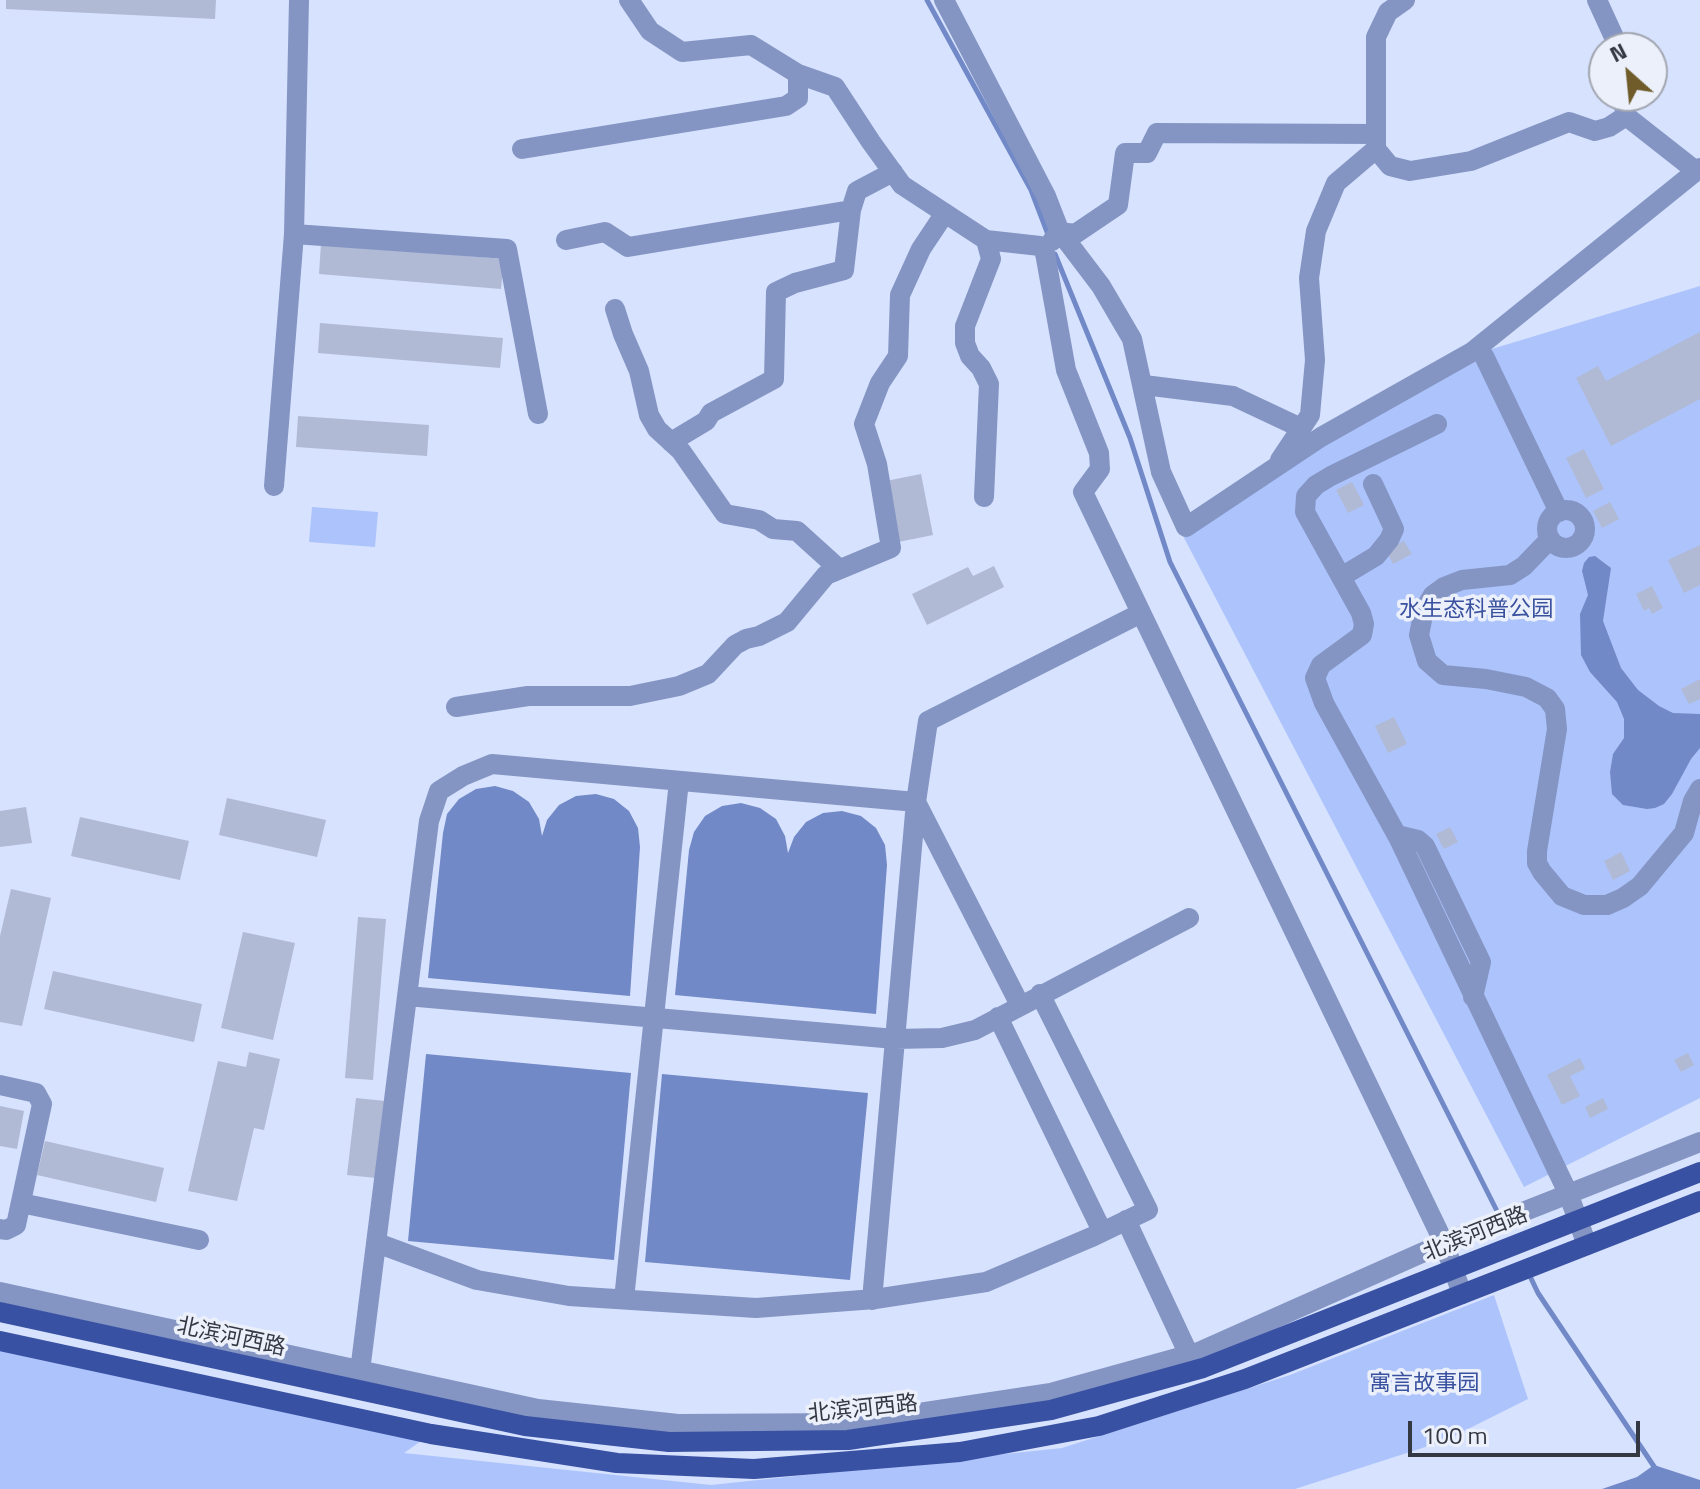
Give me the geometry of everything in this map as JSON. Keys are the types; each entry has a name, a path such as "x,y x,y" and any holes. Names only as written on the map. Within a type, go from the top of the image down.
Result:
{"main road":[{"name":"北滨河西路","path":"0,1312 525,1426 669,1442 848,1440 1051,1410 1203,1368 1700,1172"},
{"path":"0,1341 431,1434 617,1463 754,1469 960,1452 1099,1426 1245,1379 1700,1201"}],"street":[{"path":"274,486 294,234 299,0"},
{"path":"629,0 650,31 682,52 751,45 798,74 835,87 902,185 986,240 1052,239 1075,234 1118,205 1125,153 1147,153 1157,133 1376,142"},
{"path":"944,0 1046,196 1052,239 1045,253 1066,370 1099,453 1100,469 1083,492 1444,1243 1462,1294"},
{"path":"1405,0 1388,12 1376,37 1376,142 1390,166 1410,171 1471,161 1569,122 1595,131 1609,127 1620,112"},
{"path":"1597,0 1612,32"},
{"path":"522,149 786,106 798,98 798,74"},
{"path":"1052,239 1101,286 1132,339 1161,472 1186,527 1321,437 1472,352 1698,170 1631,112"},
{"path":"1274,468 1310,415 1315,360 1309,278 1316,231 1336,183 1376,142"},
{"path":"671,442 706,421 711,413 774,379 776,292 795,283 844,270 851,210 857,191 893,172"},
{"path":"566,240 605,232 628,247 851,210"},
{"path":"456,707 528,696 630,696 679,686 708,674 735,645 787,622 826,575 891,548 877,464 864,424 880,383 898,356 900,295 921,249 945,213"},
{"path":"294,234 507,249 538,414"},
{"path":"984,497 989,384 970,356 965,343 965,326 971,305 988,272 991,259 986,240"},
{"path":"615,309 639,371 649,415 657,429 681,451 725,514 759,520 773,529 797,531 839,569"},
{"path":"1484,356 1559,512"},
{"path":"1144,385 1233,396 1301,428"},
{"path":"1437,424 1331,476 1306,496 1305,512 1361,613 1364,624 1362,635 1321,665 1315,678 1324,703 1397,835 1568,1193 1587,1245"},
{"path":"1341,577 1376,556 1394,529 1373,484"},
{"path":"1570,510 1584,522 1584,534 1578,543 1566,548 1550,539 1547,526 1559,512 1570,510"},
{"path":"1550,539 1524,566 1510,575 1462,580 1444,587 1433,595 1419,627 1423,652 1435,671 1443,675 1526,687 1547,698 1555,709 1557,729 1537,863 1550,885 1562,896 1584,905 1607,905 1623,898 1640,886 1692,833 1693,801 1700,789"},
{"path":"872,1300 916,802 928,721 1141,613"},
{"path":"360,1371 429,821 439,791 463,776 492,764 916,802"},
{"path":"624,1299 679,781"},
{"path":"916,802 1020,1005"},
{"path":"407,996 895,1039 942,1038 975,1030 1189,918"},
{"path":"377,1243 477,1280 569,1296 756,1308 872,1300 986,1282 1148,1210 1040,994"},
{"path":"998,1017 1102,1231"},
{"path":"0,1085 36,1093 42,1104 16,1225 6,1230 0,1229"},
{"path":"0,1292 538,1409 663,1423 853,1423 1051,1393 1189,1355 1444,1243 1700,1142"},
{"path":"21,1203 199,1240"},
{"path":"1126,1220 1189,1355"}],"green space":[{"name":"水生态科普公园","path":"1700,286 1700,1098 1524,1187 1181,532 1472,355"},
{"path":"312,507 378,512 375,547 309,542"},
{"name":"寓言故事园","path":"1494,1295 1528,1399 1444,1441 1295,1489 0,1489 0,1341 431,1434 404,1453 711,1485 1062,1448 1290,1375"}],"shaded area":[{"path":"1595,556 1611,568 1603,621 1621,668 1638,690 1659,706 1673,713 1700,714 1700,748 1672,794 1664,804 1655,808 1623,805 1612,794 1610,772 1613,754 1624,738 1624,719 1617,702 1590,672 1581,655 1580,614 1588,595 1582,571 1589,557"},
{"path":"495,786 513,791 529,802 539,819 542,836 547,820 559,805 576,796 596,794 614,799 629,811 638,828 640,847 630,996 428,978 447,814 459,799 476,789"},
{"path":"741,803 760,808 776,819 785,836 788,853 794,837 806,822 823,813 842,811 861,816 876,828 885,845 887,865 876,1014 675,995 689,850 694,832 705,816 722,806"},
{"path":"426,1054 631,1073 614,1260 408,1241"},
{"path":"662,1074 868,1093 850,1280 645,1262"},
{"path":"1654,1465 1700,1480 1700,1489 1602,1489 1637,1477"}],"building":[{"path":"6,0 216,0 215,19 6,9"},
{"path":"321,244 504,259 501,289 319,274"},
{"path":"320,323 503,338 500,368 318,353"},
{"path":"1700,332 1700,399 1611,446 1576,378 1598,366 1606,381"},
{"path":"298,416 429,425 427,456 296,447"},
{"path":"1584,449 1604,489 1586,498 1566,458"},
{"path":"921,474 933,535 898,542 886,481"},
{"path":"1352,482 1364,505 1348,513 1336,490"},
{"path":"1610,502 1619,519 1602,528 1593,511"},
{"path":"1404,541 1412,554 1393,564 1386,550"},
{"path":"1700,545 1700,585 1684,593 1668,560"},
{"path":"994,566 1004,587 927,625 912,594 968,567 973,576"},
{"path":"1652,586 1663,608 1652,614 1649,608 1644,611 1636,594"},
{"path":"1700,679 1700,699 1689,704 1681,689"},
{"path":"1394,717 1407,744 1388,753 1375,726"},
{"path":"227,798 326,820 317,857 219,835"},
{"path":"26,807 32,843 0,847 0,811"},
{"path":"80,817 189,841 180,880 71,856"},
{"path":"1450,827 1458,842 1444,849 1436,834"},
{"path":"1621,852 1630,871 1613,880 1604,861"},
{"path":"11,889 51,898 22,1026 0,1022 0,936"},
{"path":"358,917 386,919 373,1080 345,1078"},
{"path":"243,932 295,943 273,1040 221,1028"},
{"path":"53,971 202,1004 194,1042 44,1009"},
{"path":"249,1052 280,1059 264,1130 254,1128 237,1201 188,1191 218,1061 246,1067"},
{"path":"1688,1053 1694,1065 1681,1072 1674,1060"},
{"path":"1580,1058 1585,1069 1570,1076 1580,1096 1562,1105 1547,1075"},
{"path":"356,1098 385,1101 376,1178 347,1175"},
{"path":"1603,1098 1608,1109 1590,1118 1585,1107"},
{"path":"0,1106 24,1111 17,1149 0,1146"},
{"path":"45,1141 164,1168 156,1202 37,1175"}],"waterway":[{"path":"927,0 1031,190 1049,237"},
{"path":"1055,254 1130,438 1170,562 1500,1217"},
{"path":"1528,1272 1538,1293 1655,1468"}]}
